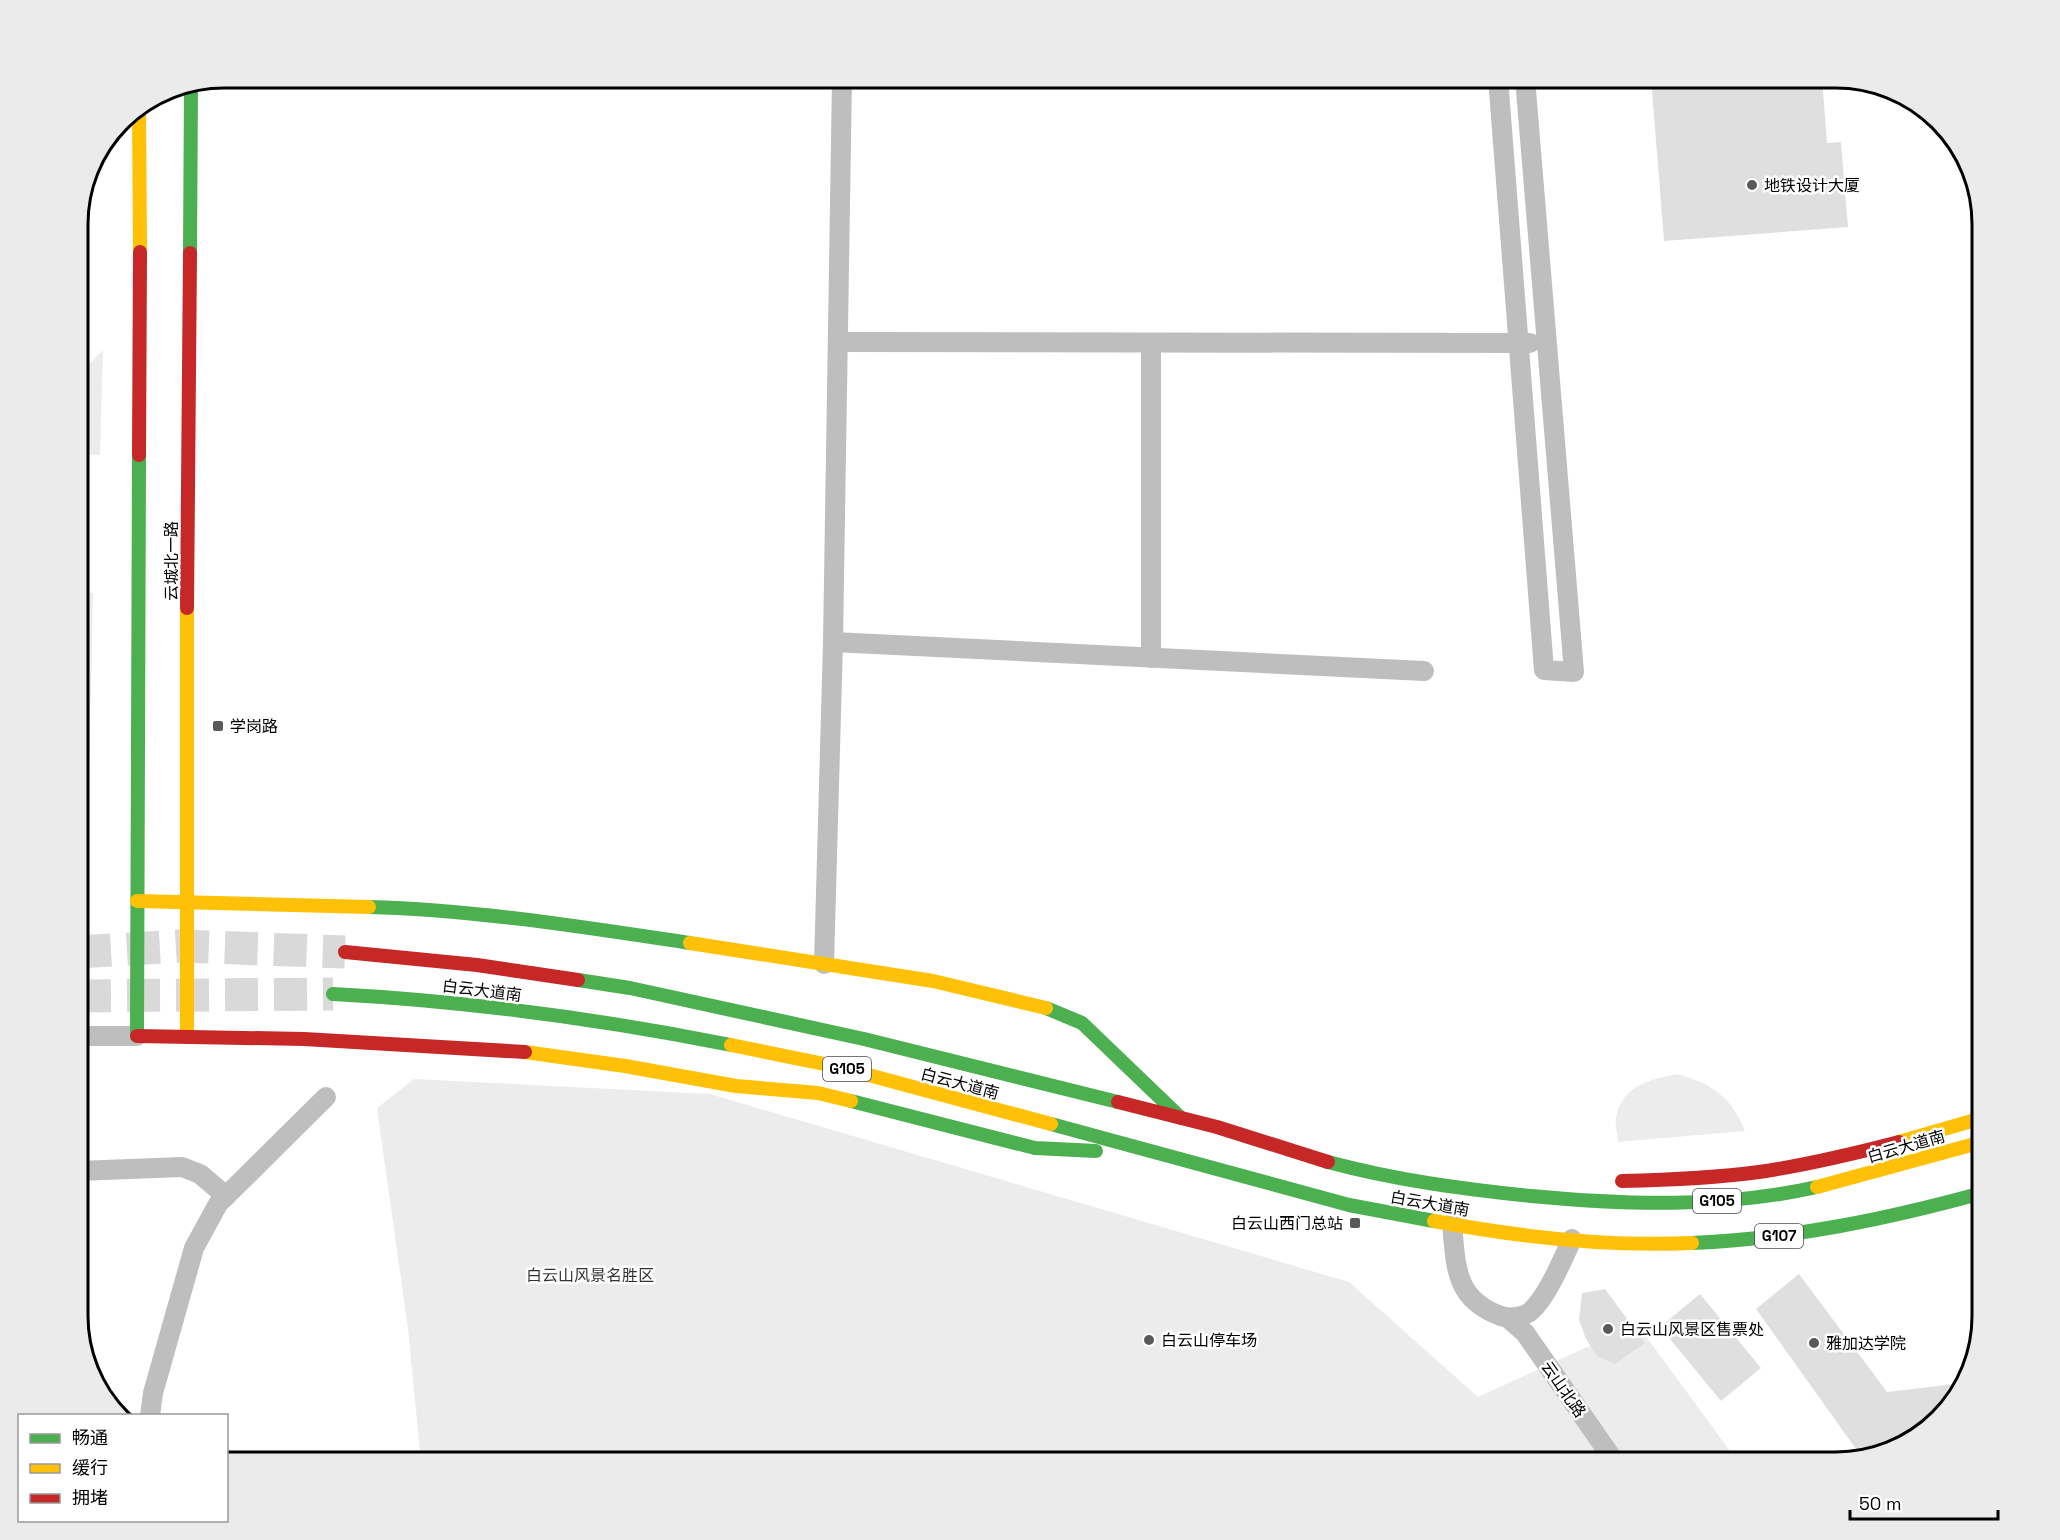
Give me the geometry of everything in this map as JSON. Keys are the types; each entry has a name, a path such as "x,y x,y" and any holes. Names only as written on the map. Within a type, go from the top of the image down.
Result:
{"main road":[{"name":"云城北一路","path":"187,1037 191,93"},
{"name":"云城北一路","path":"137,1036 139,119"},
{"path":"137,901 411,908 546,921 933,981 1039,1005 1082,1023 1181,1118"},
{"name":"白云大道南","path":"345,951 477,965 630,988 864,1039 1217,1127 1269,1146 1374,1174 1446,1187 1629,1204 1732,1200 1774,1195 1812,1187 1972,1145"},
{"name":"白云大道南","path":"333,994 422,999 551,1016 694,1038 839,1067 1349,1205 1503,1234 1648,1245 1766,1238 1909,1213 1972,1196"},
{"path":"137,1036 304,1039 516,1051 625,1066 736,1086 818,1093 1035,1148 1161,1155"},
{"name":"白云大道南","path":"1609,1182 1714,1177 1769,1170 1853,1153 1972,1121"},
{"name":"白云大道南","path":"1446,1187 1498,1178"},
{"name":"白云大道南","path":"1572,1239 1649,1230"}],"street":[{"path":"824,964 833,642 842,88"},
{"path":"1499,88 1544,670 1574,672 1526,88"},
{"path":"838,342 1547,344"},
{"path":"1151,343 1151,658"},
{"path":"833,642 1424,671"},
{"path":"89,1036 137,1036"},
{"path":"150,1414 153,1393 194,1248 218,1204 326,1097"},
{"path":"89,1171 182,1167 200,1174 226,1197"},
{"name":"云山北路","path":"1452,1223 1456,1269 1461,1284 1470,1299 1509,1319 1525,1333 1608,1452"},
{"path":"1509,1319 1531,1312 1551,1283 1572,1239"}],"green space":[{"path":"103,350 100,455 89,454 89,364"},
{"path":"89,593 93,593 89,782"},
{"path":"1677,1074 1700,1082 1719,1093 1727,1100 1745,1131 1618,1142 1616,1116 1626,1096 1649,1081"},
{"name":"白云山风景名胜区","path":"414,1079 710,1094 1349,1282 1478,1397 1637,1324 1731,1452 420,1452 408,1329 377,1108"}],"building":[{"name":"地铁设计大厦","path":"1652,88 1823,88 1827,143 1841,142 1848,227 1664,241"},
{"path":"1799,1274 1887,1392 1952,1384 1932,1412 1918,1423 1879,1444 1856,1449 1756,1309"},
{"name":"白云山风景区售票处","path":"1605,1289 1645,1343 1615,1364 1597,1356 1586,1339 1579,1320 1582,1293"},
{"path":"1700,1294 1761,1368 1721,1401 1660,1327"}],"tunnel":[{"path":"89,951 181,946 345,952"},
{"path":"89,996 333,994"}],"traffic: fast":[{"path":"190,253 191,93"},
{"path":"137,1036 139,455"},
{"path":"369,907 490,915 690,943"},
{"path":"578,980 630,988 864,1039 1118,1102"},
{"path":"333,994 433,1001 533,1012 731,1045"},
{"path":"1046,1008 1082,1023 1181,1118"},
{"path":"851,1101 1035,1148 1096,1151"},
{"path":"1051,1124 1349,1205 1434,1221"},
{"path":"1328,1162 1403,1179 1454,1187 1531,1196 1639,1203 1746,1199 1817,1187"},
{"path":"1692,1243 1766,1237 1838,1226 1972,1196"}],"traffic: slow":[{"path":"139,119 140,252"},
{"path":"187,608 187,1037"},
{"path":"137,901 369,907"},
{"path":"690,943 933,981 1046,1008"},
{"path":"731,1045 839,1067 1051,1124"},
{"path":"525,1052 625,1066 736,1086 818,1093 851,1101"},
{"path":"1899,1142 1972,1121"},
{"path":"1817,1187 1972,1145"},
{"path":"1434,1221 1562,1240 1627,1244 1692,1243"}],"traffic: jam":[{"path":"139,455 140,252"},
{"path":"187,608 190,253"},
{"path":"345,952 477,965 578,980"},
{"path":"137,1036 304,1039 525,1052"},
{"path":"1118,1102 1217,1127 1328,1162"},
{"path":"1622,1181 1759,1172 1830,1159 1899,1142"}],"place":[{"name":"地铁设计大厦","path":"1752,185"},
{"name":"学岗路","path":"218,726"},
{"name":"白云山西门总站","path":"1355,1223"},
{"name":"白云山风景区售票处","path":"1608,1329"},
{"name":"白云山停车场","path":"1149,1340"},
{"name":"雅加达学院","path":"1814,1343"}]}
